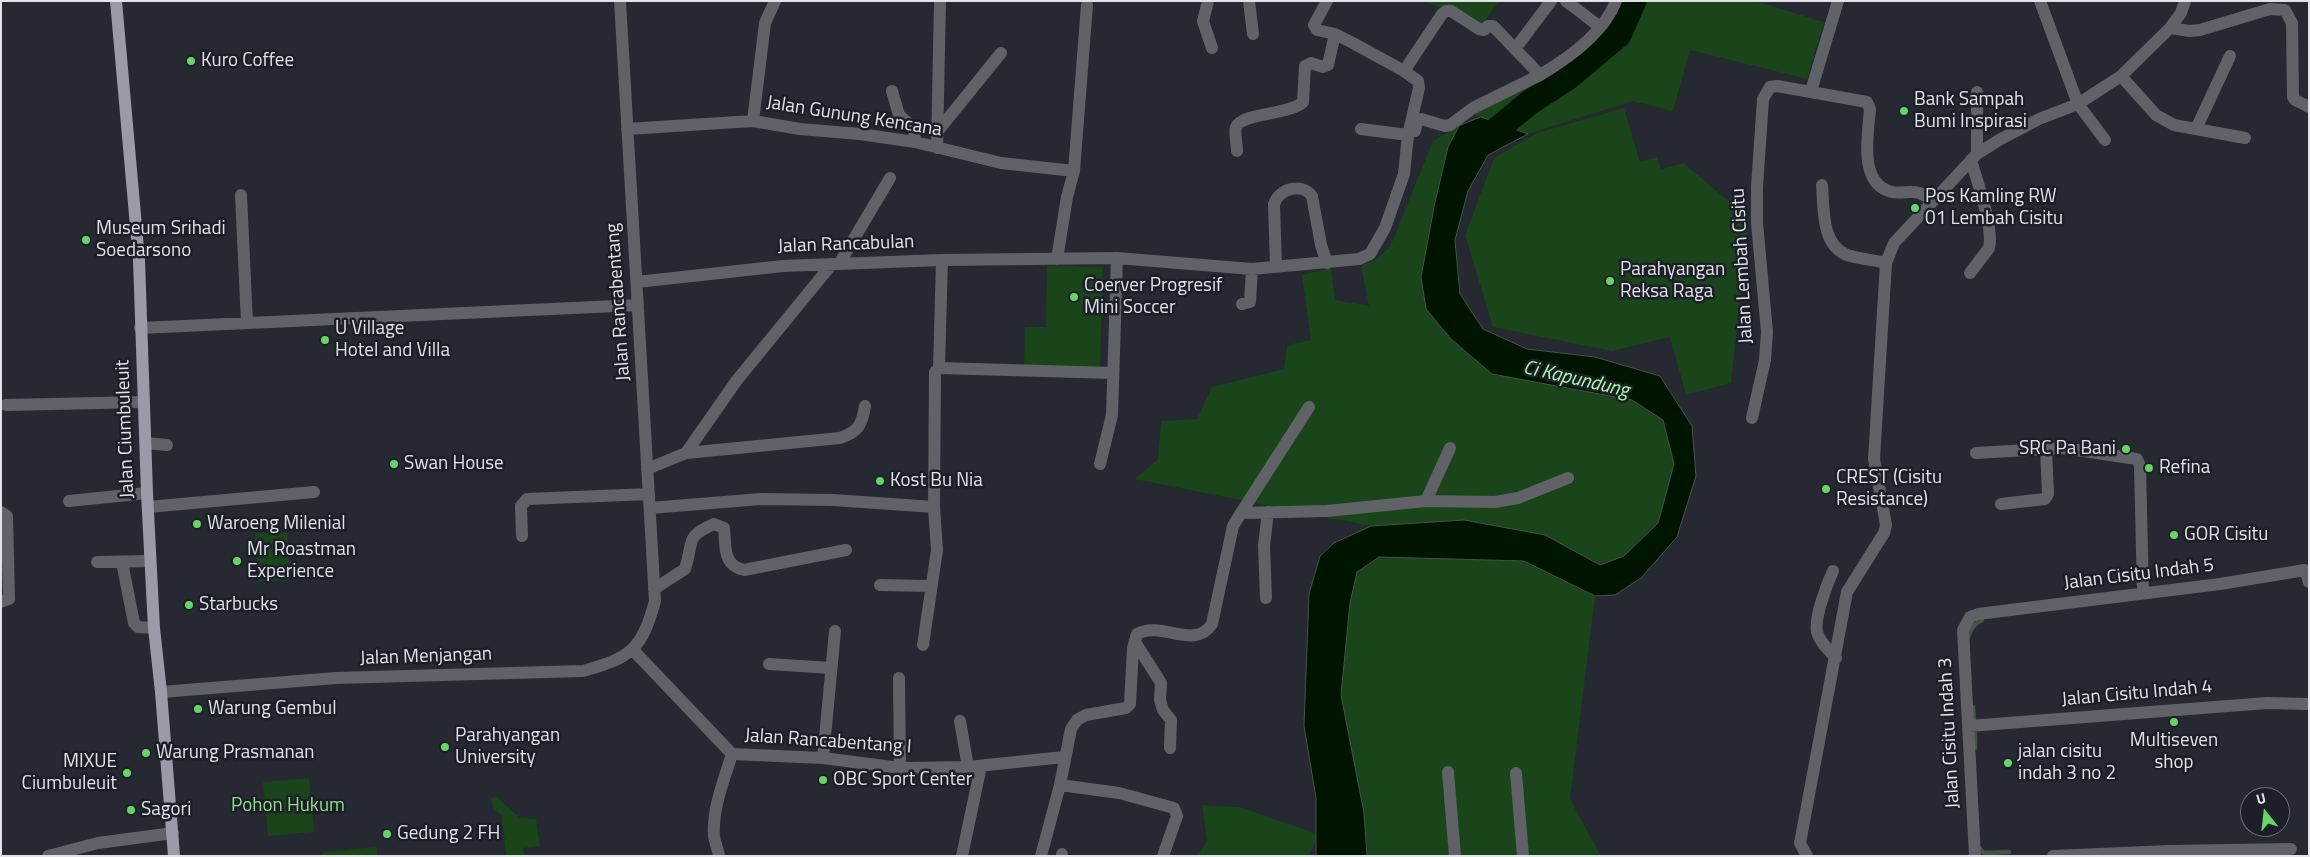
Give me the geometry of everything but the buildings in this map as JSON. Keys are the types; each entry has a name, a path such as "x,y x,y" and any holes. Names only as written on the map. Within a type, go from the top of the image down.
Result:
{"main road":[{"name":"Jalan Ciumbuleuit","path":"116,1 139,260 150,560 154,628 174,856"}],"street":[{"name":"Jalan Rancabentang","path":"620,1 655,595"},
{"path":"753,121 765,23 775,1"},
{"path":"937,148 940,1"},
{"path":"1208,1 1203,20 1212,48"},
{"path":"1248,1 1253,34"},
{"path":"1327,1 1314,25 1317,30 1336,34 1404,71 1418,81 1419,88 1408,135 1406,157"},
{"path":"1515,49 1552,1"},
{"path":"1566,1 1600,27"},
{"path":"1406,157 1413,150 1417,120 1450,126 1473,108 1540,75 1582,46 1600,27 1616,1"},
{"path":"1811,92 1838,1"},
{"path":"2040,1 2078,104 2105,140"},
{"path":"1807,856 1800,850 1847,592 1884,533 1886,525 1874,459 1886,263 1894,243 1974,157 1999,140 2039,119 2078,104 2122,76 2170,28 2182,12 2185,1"},
{"path":"1057,259 1067,197 1074,171 1087,5"},
{"path":"2170,28 2190,31 2200,30 2270,9 2285,10 2292,23 2293,96 2296,100 2309,107"},
{"path":"1404,71 1446,11 1451,11 1482,30 1490,25 1540,75"},
{"path":"1238,151 1236,128 1238,124 1249,119 1285,111 1299,106 1303,102 1305,66 1310,63 1323,67 1328,65 1336,34"},
{"path":"937,132 1001,54"},
{"path":"2196,129 2230,56"},
{"path":"2122,76 2156,115 2174,125 2245,138"},
{"name":"Jalan Lembah Cisitu","path":"1752,418 1765,360 1767,332 1757,223 1757,187 1763,99 1770,86 1867,102 1870,110 1866,158 1876,182 1883,189 1894,192 1920,193 1933,201"},
{"path":"892,91 899,115 914,128 915,142"},
{"path":"1970,273 1989,248 1990,243 1989,229 1974,157 1977,92"},
{"name":"Jalan Gunung Kencana","path":"627,129 753,121 800,129 860,134 915,142 1001,163 1074,171"},
{"path":"1361,129 1408,135"},
{"name":"Jalan Rancabulan","path":"637,282 782,266 942,260 1117,258 1252,269 1359,259 1370,254 1385,228 1404,174 1406,157"},
{"path":"686,453 737,380 836,264 890,178"},
{"path":"1822,185 1826,229 1832,243 1838,250 1848,255 1886,263"},
{"path":"1276,266 1274,204 1276,198 1286,191 1300,188 1307,190 1312,196 1321,245 1327,263"},
{"path":"241,195 247,323"},
{"path":"1100,464 1112,415 1117,258"},
{"path":"923,645 930,586 937,550 934,507 935,372 939,368 942,260"},
{"path":"1242,304 1250,302 1252,269"},
{"path":"140,328 638,305"},
{"path":"939,368 1112,373"},
{"path":"6,404 144,402"},
{"path":"647,469 686,453 840,438 859,428 863,420 865,406"},
{"path":"1041,856 1060,785 1071,729 1077,720 1086,715 1126,708 1130,704 1137,634 1147,628 1197,636 1206,632 1212,624 1234,526 1309,407"},
{"path":"146,443 166,445"},
{"path":"1426,501 1450,448"},
{"path":"1976,453 2063,448 2132,457 2139,462 2144,593"},
{"path":"2001,504 2045,499 2047,497 2046,449"},
{"path":"1241,513 1327,511 1426,501 1495,502 1518,498 1568,478"},
{"path":"148,507 314,492"},
{"path":"68,501 147,493"},
{"path":"522,536 521,506 527,499 649,494"},
{"path":"650,508 761,499 833,500 934,507"},
{"path":"1,512 7,516 9,600 1,602"},
{"path":"1266,598 1264,546 1268,512"},
{"path":"655,595 685,569 693,536 698,531 714,524 724,528 726,558 731,565 744,570 846,550"},
{"path":"97,562 150,560"},
{"path":"122,562 134,623 138,627 154,628"},
{"path":"1833,571 1824,593 1817,631 1822,643 1836,658"},
{"name":"Jalan Cisitu Indah 5","path":"1978,614 2220,584 2307,576"},
{"path":"880,585 930,586"},
{"name":"Jalan Menjangan","path":"161,692 336,678 583,671 610,664 633,650 644,637 655,595"},
{"name":"Jalan Cisitu Indah 3","path":"1975,856 1964,630 1970,617 1978,614"},
{"path":"823,758 835,631"},
{"path":"1135,642 1161,683 1160,700 1163,710 1171,720 1170,748"},
{"name":"Jalan Rancabentang I","path":"633,650 732,754 823,758 900,768 975,766 1064,757"},
{"path":"769,664 832,668"},
{"path":"899,678 900,768"},
{"name":"Jalan Cisitu Indah 4","path":"1969,726 2267,702 2309,704"},
{"path":"960,721 975,766 962,856"},
{"path":"720,856 714,838 714,820 732,754"},
{"path":"1448,772 1455,856"},
{"path":"1516,773 1523,856"},
{"path":"1060,785 1119,793 1174,808 1177,816 1163,856"},
{"path":"48,856 98,843 173,834"},
{"path":"2053,856 2291,850"}],"green space":[{"path":"1423,1 1499,1 1480,28 1463,16"},
{"path":"1631,1 1755,1 1824,22 1807,79 1690,50 1673,111 1633,101 1528,134 1470,113 1534,86 1598,48"},
{"name":"Parahyangan Reksa Raga","path":"1624,108 1640,162 1657,157 1661,169 1684,163 1749,219 1731,383 1686,395 1670,337 1612,351 1493,327 1465,235 1494,158 1537,133"},
{"path":"1459,126 1451,144 1440,181 1421,277 1492,374 1632,400 1663,420 1674,464 1658,523 1624,556 1600,565 1545,535 1464,520 1371,526 1135,479 1158,459 1161,421 1197,419 1212,387 1284,369 1287,345 1311,340 1302,275 1331,268 1335,300 1369,306 1361,266 1375,260 1390,247 1433,141"},
{"name":"Coerver Progresif Mini Soccer","path":"1047,266 1103,267 1100,369 1024,368 1025,327 1046,327"},
{"path":"287,532 290,580 258,582 255,534"},
{"path":"1378,557 1524,561 1595,596 1570,799 1601,856 1367,856 1368,848 1341,695 1350,603 1357,572"},
{"name":"Pohon Hukum","path":"309,778 314,832 268,836 263,782"},
{"path":"496,796 520,818 536,819 540,846 523,848 525,856 506,855 502,816 493,808 491,798"},
{"path":"1202,805 1239,807 1318,834 1309,856 1197,856 1207,841"},
{"path":"377,847 377,856 323,856 323,852"}],"water":[{"path":"1481,117 1528,134 1488,155 1468,191 1455,240 1460,294 1483,329 1527,349 1595,357 1660,376 1692,426 1696,476 1677,537 1641,578 1615,595 1595,596 1524,561 1379,557 1357,572 1350,603 1341,695 1364,813 1367,856 1316,856 1316,798 1304,726 1309,594 1320,556 1334,543 1371,526 1464,520 1545,535 1600,565 1624,556 1658,523 1674,464 1663,420 1632,400 1492,374 1451,339 1426,309 1421,277 1435,202 1448,147 1459,126"}],"waterway":[{"name":"Ci Kapundung","path":"1477,146 1529,103 1569,77 1619,35 1634,1"},
{"path":"1968,637 1973,627 1982,620"},
{"path":"1973,707 1974,723"},
{"path":"1975,734 1975,748"},
{"path":"1979,848 1984,853 2009,852"}],"place":[{"name":"Kuro Coffee","path":"191,61"},
{"name":"Bank Sampah Bumi Inspirasi","path":"1904,111"},
{"name":"Pos Kamling RW 01 Lembah Cisitu","path":"1915,208"},
{"name":"Museum Srihadi Soedarsono","path":"86,240"},
{"name":"Parahyangan Reksa Raga","path":"1610,281"},
{"name":"Coerver Progresif Mini Soccer","path":"1074,297"},
{"name":"U Village Hotel and Villa","path":"325,340"},
{"name":"SRC Pa Bani","path":"2126,449"},
{"name":"Swan House","path":"394,464"},
{"name":"Refina","path":"2149,468"},
{"name":"Kost Bu Nia","path":"880,481"},
{"name":"CREST (Cisitu Resistance)","path":"1826,489"},
{"name":"Waroeng Milenial","path":"197,524"},
{"name":"GOR Cisitu","path":"2174,535"},
{"name":"Mr Roastman Experience","path":"237,561"},
{"name":"Starbucks","path":"189,605"},
{"name":"Warung Gembul","path":"198,709"},
{"name":"Multiseven shop","path":"2174,722"},
{"name":"Parahyangan University","path":"445,747"},
{"name":"Warung Prasmanan","path":"146,753"},
{"name":"jalan cisitu indah 3 no 2","path":"2008,763"},
{"name":"MIXUE Ciumbuleuit","path":"127,773"},
{"name":"OBC Sport Center","path":"823,780"},
{"name":"Sagori","path":"131,810"},
{"name":"Gedung 2 FH","path":"387,834"}]}
